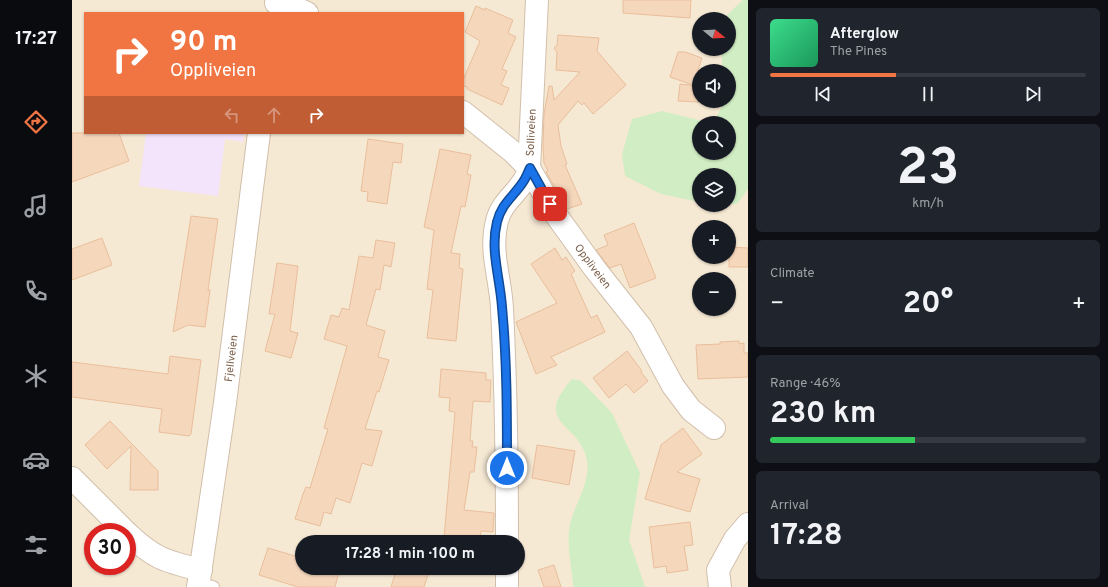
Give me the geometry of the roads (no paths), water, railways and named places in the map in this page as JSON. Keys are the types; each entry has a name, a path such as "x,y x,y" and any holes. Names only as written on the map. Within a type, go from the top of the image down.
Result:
{"street":[{"name":"Solliveien","path":"507,535 506,394 502,306 495,258 494,236 502,207 523,182 530,168 537,0"},
{"path":"276,5 287,4 305,12"},
{"name":"Oppliveien","path":"464,113 514,152 530,168 556,215 595,269 641,327 673,386 691,410 714,428"},
{"name":"Fjellveien","path":"203,582 259,134"},
{"path":"72,478 116,523"},
{"path":"720,587 718,570 735,539 748,524"},
{"path":"136,542 146,551 203,582"},
{"path":"507,575 507,587"}]}
